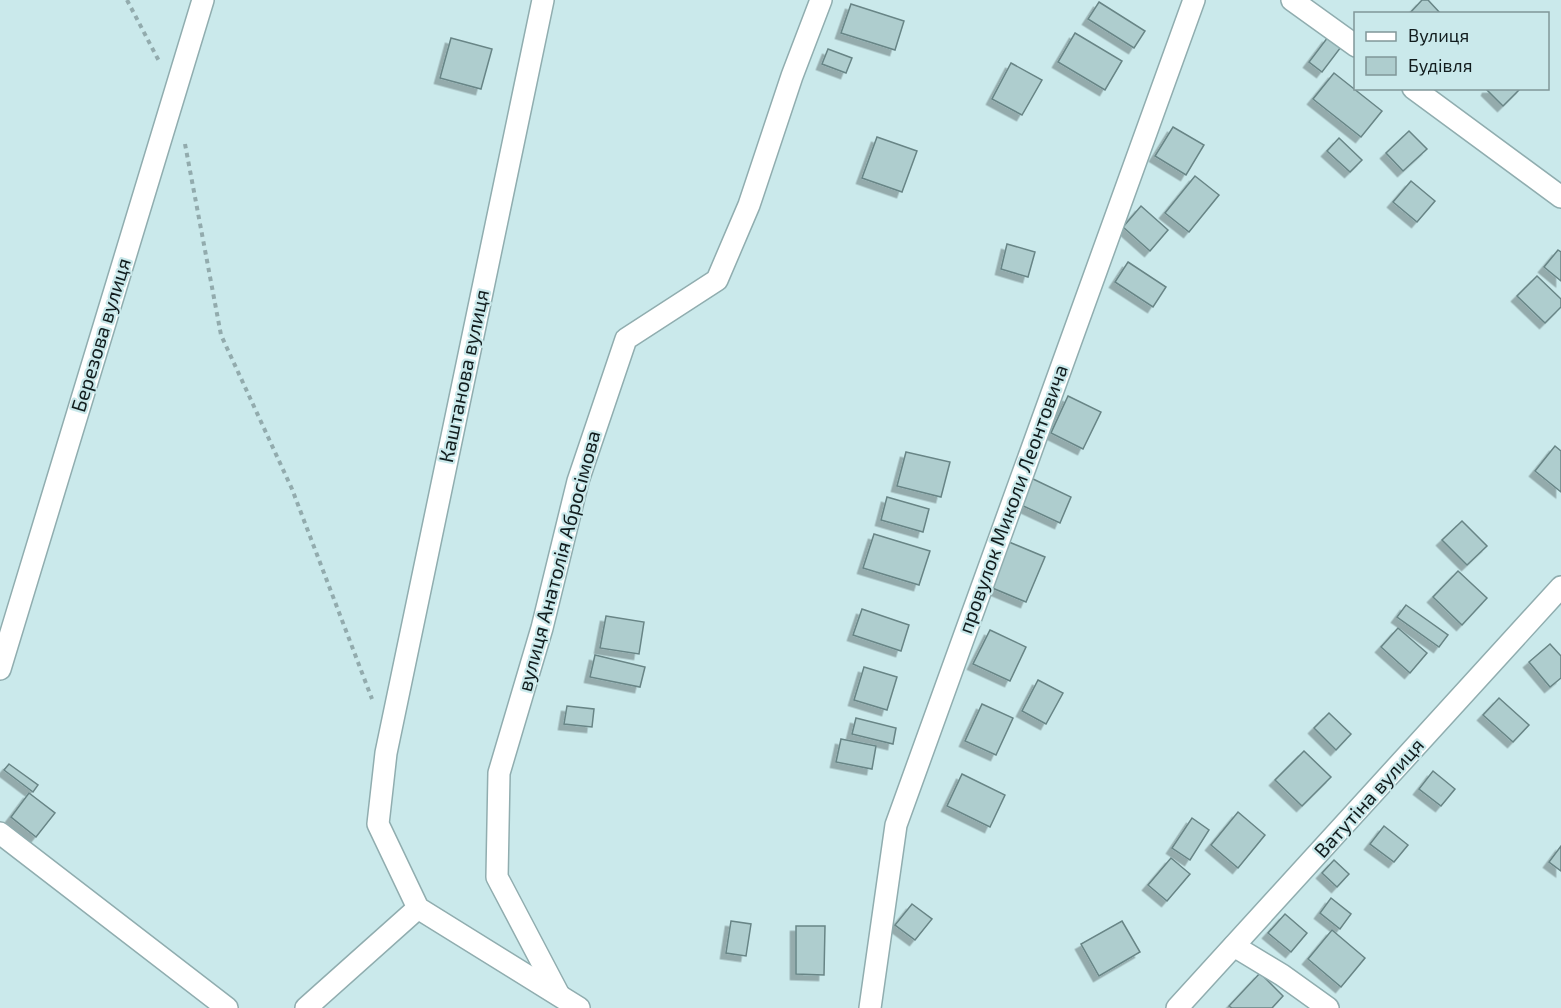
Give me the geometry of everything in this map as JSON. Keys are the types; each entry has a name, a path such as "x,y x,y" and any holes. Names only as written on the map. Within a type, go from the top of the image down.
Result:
{"street":[{"name":"Березова вулиця","path":"0,669 203,0"},
{"name":"Каштанова вулиця","path":"418,908 378,824 386,753 543,0"},
{"name":"вулиця Анатолія Абросімова","path":"559,996 497,877 499,773 542,628 578,481 626,339 717,280 749,205 820,0"},
{"name":"провулок Миколи Леонтовича","path":"870,1008 896,825 1194,0"},
{"path":"1292,0 1354,45"},
{"path":"1416,90 1561,196"},
{"name":"Ватутіна вулиця","path":"1177,1008 1561,587"},
{"path":"0,833 227,1008"},
{"path":"306,1008 418,908 579,1008"},
{"path":"1234,946 1282,975 1328,1008"}],"path":[{"path":"127,0 175,91"},
{"path":"184,138 221,335 292,489 372,700"}],"building":[{"path":"1422,0 1428,0 1439,12 1411,12"},
{"path":"1099,2 1145,31 1134,48 1088,19"},
{"path":"851,4 904,21 895,50 841,33"},
{"path":"1075,33 1122,61 1105,90 1058,62"},
{"path":"1328,37 1341,47 1322,72 1309,62"},
{"path":"451,38 492,49 481,89 440,78"},
{"path":"828,49 852,58 846,73 822,64"},
{"path":"1011,63 1042,80 1022,115 992,99"},
{"path":"1334,73 1382,111 1361,137 1313,99"},
{"path":"1487,90 1519,90 1503,106"},
{"path":"1173,127 1204,145 1186,175 1155,156"},
{"path":"1409,131 1427,149 1403,171 1386,153"},
{"path":"877,137 917,151 902,192 862,178"},
{"path":"1339,138 1362,160 1350,172 1327,151"},
{"path":"1195,176 1219,195 1189,232 1165,213"},
{"path":"1411,181 1435,201 1417,222 1393,202"},
{"path":"1141,206 1168,230 1150,251 1123,227"},
{"path":"1007,244 1035,252 1028,277 1001,269"},
{"path":"1558,250 1561,252 1561,281 1544,267"},
{"path":"1128,262 1166,287 1153,307 1115,282"},
{"path":"1537,276 1561,299 1561,307 1545,323 1517,296"},
{"path":"1068,396 1101,412 1083,449 1051,433"},
{"path":"1555,446 1561,451 1561,492 1535,471"},
{"path":"906,452 950,462 941,497 897,486"},
{"path":"1031,478 1071,497 1060,523 1019,504"},
{"path":"887,497 929,509 923,532 881,520"},
{"path":"1462,521 1487,546 1467,565 1442,540"},
{"path":"874,534 930,551 919,585 863,568"},
{"path":"1009,542 1045,557 1026,602 990,587"},
{"path":"1458,571 1487,598 1462,625 1433,597"},
{"path":"1406,605 1448,635 1439,647 1397,617"},
{"path":"862,609 909,625 901,651 853,635"},
{"path":"606,616 644,622 639,654 600,648"},
{"path":"1398,628 1427,653 1410,673 1381,647"},
{"path":"990,630 1026,647 1010,681 973,664"},
{"path":"1550,644 1561,656 1561,678 1550,687 1529,662"},
{"path":"595,655 645,667 640,687 590,677"},
{"path":"864,667 897,677 887,710 854,700"},
{"path":"1038,680 1063,693 1046,724 1022,711"},
{"path":"1499,698 1529,725 1513,742 1483,715"},
{"path":"982,704 1013,718 996,755 965,741"},
{"path":"567,706 594,709 592,727 564,724"},
{"path":"1329,713 1351,734 1336,750 1314,728"},
{"path":"856,718 896,728 893,744 852,734"},
{"path":"841,739 876,746 872,769 836,762"},
{"path":"1304,751 1331,777 1302,806 1275,780"},
{"path":"9,764 38,785 33,792 4,770"},
{"path":"1433,771 1455,789 1441,806 1419,789"},
{"path":"962,774 1005,795 990,827 947,806"},
{"path":"29,793 55,813 36,837 11,817"},
{"path":"1238,812 1265,835 1238,868 1211,845"},
{"path":"1192,818 1209,830 1190,860 1172,848"},
{"path":"1384,826 1408,845 1394,862 1370,844"},
{"path":"1561,846 1561,871 1549,862"},
{"path":"1171,858 1190,874 1167,901 1148,885"},
{"path":"1334,860 1349,874 1337,887 1322,873"},
{"path":"1331,898 1351,914 1340,929 1320,913"},
{"path":"912,904 932,919 915,940 895,925"},
{"path":"1285,914 1307,933 1291,952 1268,933"},
{"path":"731,921 751,924 746,956 726,953"},
{"path":"1122,921 1140,952 1099,976 1081,944"},
{"path":"796,926 825,926 824,975 796,974"},
{"path":"1332,930 1365,958 1341,987 1308,959"},
{"path":"1260,973 1283,996 1272,1008 1232,1008 1229,1006"}]}
